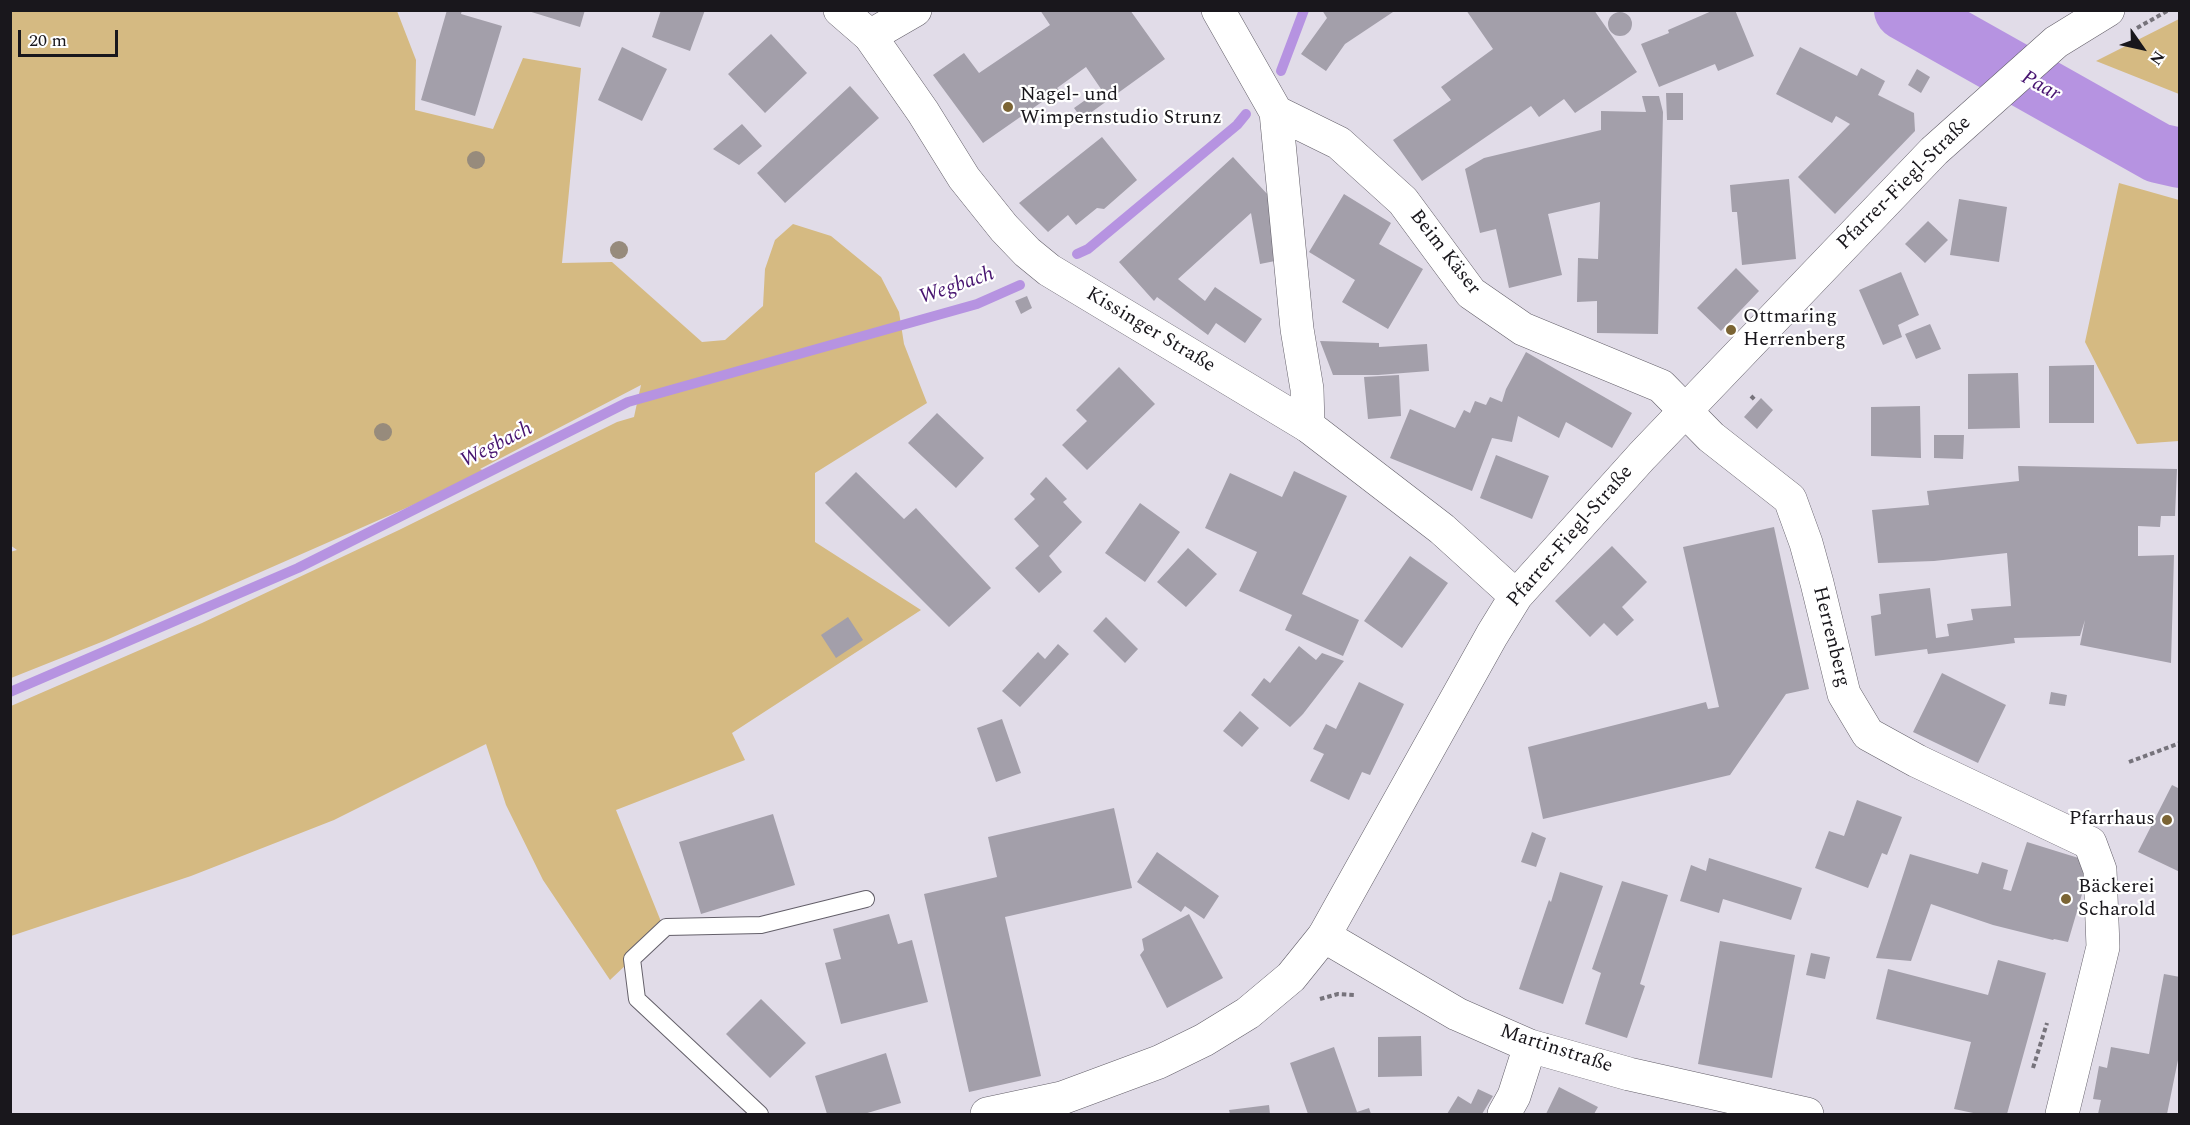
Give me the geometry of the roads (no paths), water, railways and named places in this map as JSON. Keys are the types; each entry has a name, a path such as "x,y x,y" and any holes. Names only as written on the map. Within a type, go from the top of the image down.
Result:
{"street":[{"name":"Kissinger Straße","path":"840,10 870,36 964,178 1004,228 1027,252 1049,270 1308,426 1442,529 1516,596"},
{"path":"870,36 915,10"},
{"path":"1218,10 1276,112 1286,237 1307,389 1308,426"},
{"name":"Pfarrer-Fiegl-Straße","path":"987,1114 1062,1098 1160,1062 1204,1040 1248,1013 1291,977 1324,936 1516,596 1642,456 1934,151 2056,42 2108,10"},
{"name":"Beim Käser","path":"1276,112 1339,143 1404,201 1471,293 1523,329 1661,386 1687,410"},
{"name":"Herrenberg","path":"1687,410 1711,438 1790,498 1812,563 1844,694 1868,734 1917,761 2090,843 2100,870 2103,947 2062,1114"},
{"name":"Martinstraße","path":"1324,936 1457,1014 1530,1046 1629,1074 1807,1114"},
{"path":"1504,1114 1514,1096 1530,1046"}],"lane":[{"path":"760,1114 637,999 632,959 666,927 761,925 866,899"}],"waterway":[{"name":"Wegbach","path":"1281,71 1304,10"},
{"name":"Paar","path":"1904,10 2158,153 2180,158"},
{"name":"Wegbach","path":"1077,254 1088,249 1237,125 1246,114"},
{"name":"Wegbach","path":"10,692 298,568 628,402 977,304 1020,285"}],"place":[{"name":"Nagel- und Wimpernstudio Strunz","path":"1008,107"},
{"name":"Ottmaring Herrenberg","path":"1731,330"},
{"name":"Pfarrhaus","path":"2167,820"},
{"name":"Bäckerei Scharold","path":"2066,899"}]}
